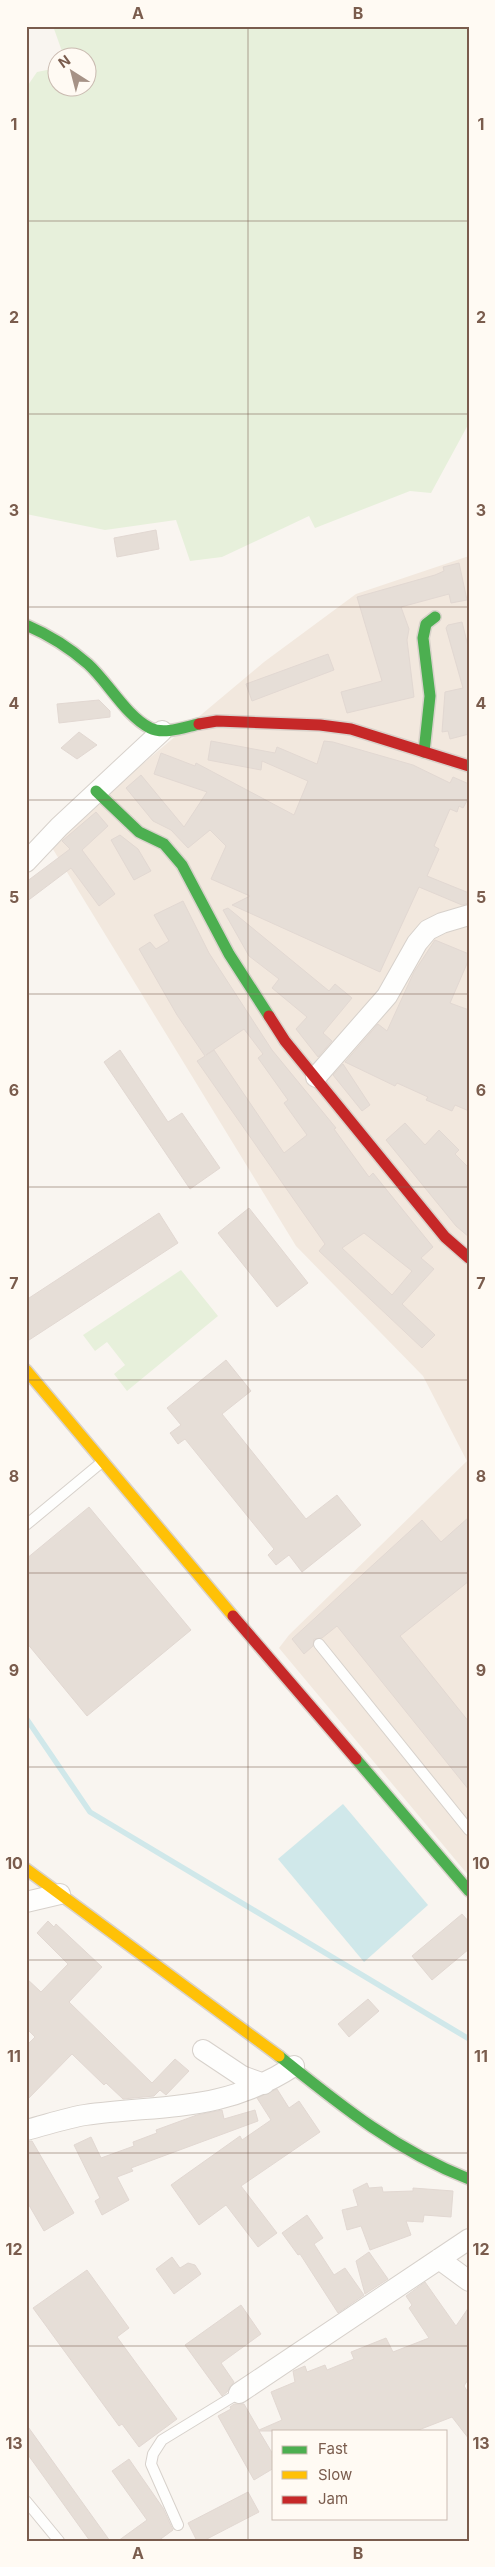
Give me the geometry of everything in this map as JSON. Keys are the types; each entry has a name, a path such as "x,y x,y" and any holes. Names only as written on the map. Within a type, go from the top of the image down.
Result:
{"street":[{"path":"424,752 430,696 423,638 426,624 435,617"},
{"path":"26,625 48,636 88,664 105,680 136,717 150,728 162,731 218,721 320,725 351,729 469,766"},
{"path":"26,862 96,791 162,731"},
{"path":"96,791 139,832 164,844 182,865 229,954 285,1040 445,1237 469,1258"},
{"path":"316,1077 387,996 417,943 428,930 442,923 469,915"},
{"path":"26,1370 102,1462 469,1891"},
{"path":"26,1869 294,2066 338,2105 390,2140 434,2165 469,2179"},
{"path":"26,1902 60,1894"},
{"path":"203,2050 242,2076 264,2084"},
{"path":"26,2130 84,2115 190,2106 228,2098 264,2084 294,2066"},
{"path":"239,2393 469,2239"},
{"path":"439,2259 469,2280"}],"lane":[{"path":"26,1525 102,1462"},
{"path":"319,1644 469,1830"},
{"path":"178,2525 151,2464 153,2454 162,2440 239,2393"},
{"path":"26,2501 59,2541"}],"shaded area":[{"path":"469,556 469,1876 279,1648 289,1635 467,1461 423,1376 296,1246 51,846 140,766 264,662 356,594"}],"green space":[{"path":"53,26 469,26 469,423 431,493 410,491 315,528 309,516 222,557 190,561 176,520 105,530 26,514 26,88 37,72 48,70 48,98 98,98 98,48 61,48"},
{"path":"181,1270 218,1316 127,1391 114,1374 125,1365 107,1342 95,1351 83,1335"}],"water":[{"path":"343,1804 428,1905 364,1962 278,1859"}],"building":[{"path":"156,530 159,549 117,557 114,538"},
{"path":"459,563 467,600 451,603 449,594 401,607 409,629 407,640 414,697 347,713 341,692 382,681 357,597 435,575 444,571 443,567"},
{"path":"462,622 469,650 469,734 450,739 448,731 442,732 445,692 463,688 446,628 448,625"},
{"path":"328,654 334,670 252,701 246,684"},
{"path":"99,700 110,711 110,717 59,723 57,704"},
{"path":"79,732 97,745 77,759 61,748"},
{"path":"211,741 275,753 277,747 317,764 324,741 333,742 413,765 450,783 453,777 469,784 469,797 463,808 459,806 457,812 450,809 434,846 439,849 427,876 469,893 469,903 462,905 419,887 380,972 232,905 250,896 211,879 226,846 210,830 188,848 171,830 153,821 126,788 141,775 184,827 207,792 154,774 161,753 195,766 196,763 294,815 308,781 262,761 261,770 208,760"},
{"path":"96,812 108,826 82,850 115,894 99,906 71,868 26,902 26,882 70,849 62,841"},
{"path":"120,835 138,849 151,871 134,880 111,840"},
{"path":"183,901 209,953 272,1050 336,1128 334,1129 369,1177 373,1173 433,1247 421,1258 434,1269 402,1304 435,1335 422,1348 319,1251 325,1244 197,1061 205,1056 177,1015 139,949 150,942 156,949 169,941 154,915","holes":["244,1029 263,1054 258,1058 288,1100 284,1103 307,1135 284,1153 214,1050 206,1055","364,1233 412,1271 392,1295 342,1248"]},
{"path":"228,908 329,991 335,984 352,998 323,1033 332,1041 318,1057 296,1029 307,1017 272,988 279,979 249,956 223,910"},
{"path":"435,940 469,954 469,959 450,1003 469,1010 469,1111 455,1105 452,1111 426,1100 428,1097 397,1083 395,1086 345,1062 378,1024 387,1031 414,972"},
{"path":"120,1050 168,1122 182,1113 220,1168 190,1189 104,1062"},
{"path":"343,1064 370,1105 362,1111 333,1075"},
{"path":"405,1123 425,1145 439,1130 459,1150 455,1154 469,1168 469,1237 456,1226 386,1140"},
{"path":"249,1208 308,1283 277,1307 218,1233"},
{"path":"159,1213 178,1243 26,1342 26,1300"},
{"path":"226,1360 251,1391 222,1414 306,1519 337,1495 361,1525 302,1572 289,1555 276,1565 268,1555 274,1549 185,1439 178,1444 170,1433 181,1425 167,1408"},
{"path":"89,1507 191,1630 87,1716 26,1642 26,1559"},
{"path":"469,1517 469,1581 400,1636 469,1722 469,1790 337,1626 322,1638 314,1639 313,1646 304,1654 292,1639 422,1520 441,1542"},
{"path":"462,1914 469,1922 469,1949 432,1980 412,1956"},
{"path":"48,1921 54,1927 56,1924 102,1967 69,2002 152,2083 175,2059 189,2071 166,2095 160,2090 154,2096 123,2099 106,2083 104,2085 72,2054 26,2101 26,2046 35,2037 26,2028 26,1978 41,1992 68,1964 37,1933"},
{"path":"368,1999 379,2011 349,2037 338,2024"},
{"path":"277,2089 289,2108 299,2101 320,2132 241,2186 277,2233 258,2247 226,2205 199,2225 171,2185 240,2136 242,2140 271,2120 257,2098"},
{"path":"222,2110 224,2119 255,2110 258,2121 131,2168 133,2171 117,2177 129,2200 102,2215 95,2201 100,2198 74,2145 91,2137 101,2158 134,2146 133,2142 157,2133 156,2130 197,2115"},
{"path":"32,2141 74,2213 44,2231 26,2200 26,2142"},
{"path":"367,2183 369,2188 382,2187 383,2192 413,2191 413,2188 453,2191 451,2217 424,2215 423,2222 406,2221 411,2235 370,2250 361,2226 347,2230 342,2210 358,2206 353,2190"},
{"path":"307,2215 323,2238 314,2244 334,2275 345,2268 364,2295 338,2313 300,2254 298,2255 282,2233"},
{"path":"369,2252 388,2279 365,2294 356,2261"},
{"path":"172,2257 180,2268 188,2263 195,2265 201,2274 174,2294 156,2269"},
{"path":"87,2270 129,2328 117,2337 177,2419 139,2447 122,2424 119,2426 33,2308"},
{"path":"425,2282 456,2326 469,2307 469,2378 464,2386 469,2394 469,2439 452,2417 419,2430 259,2431 272,2453 272,2469 254,2480 218,2416 231,2409 230,2407 234,2404 244,2404 259,2430 282,2420 271,2392 295,2382 293,2371 305,2366 307,2372 325,2365 327,2370 354,2359 351,2352 386,2338 393,2352 429,2338 409,2308 412,2305 406,2296"},
{"path":"241,2305 261,2334 221,2363 234,2382 222,2396 185,2345"},
{"path":"26,2424 110,2541 90,2541 26,2452"},
{"path":"129,2459 163,2508 173,2530 158,2541 118,2541 147,2520 112,2471"},
{"path":"248,2492 259,2512 203,2541 197,2541 188,2523"}],"waterway":[{"path":"26,1718 90,1812 469,2039"}],"traffic: fast":[{"path":"424,752 430,696 423,638 426,624 435,617"},
{"path":"26,625 58,642 81,658 141,723 162,731 199,724"},
{"path":"96,791 139,832 164,844 182,865 229,954 269,1016"},
{"path":"356,1759 469,1891"},
{"path":"279,2056 346,2109 392,2140 469,2179"}],"traffic: slow":[{"path":"26,1370 233,1616"},
{"path":"26,1869 279,2056"}],"traffic: jam":[{"path":"199,724 217,721 320,725 351,729 469,766"},
{"path":"269,1016 285,1041 445,1237 469,1258"},
{"path":"233,1616 356,1759"}]}
